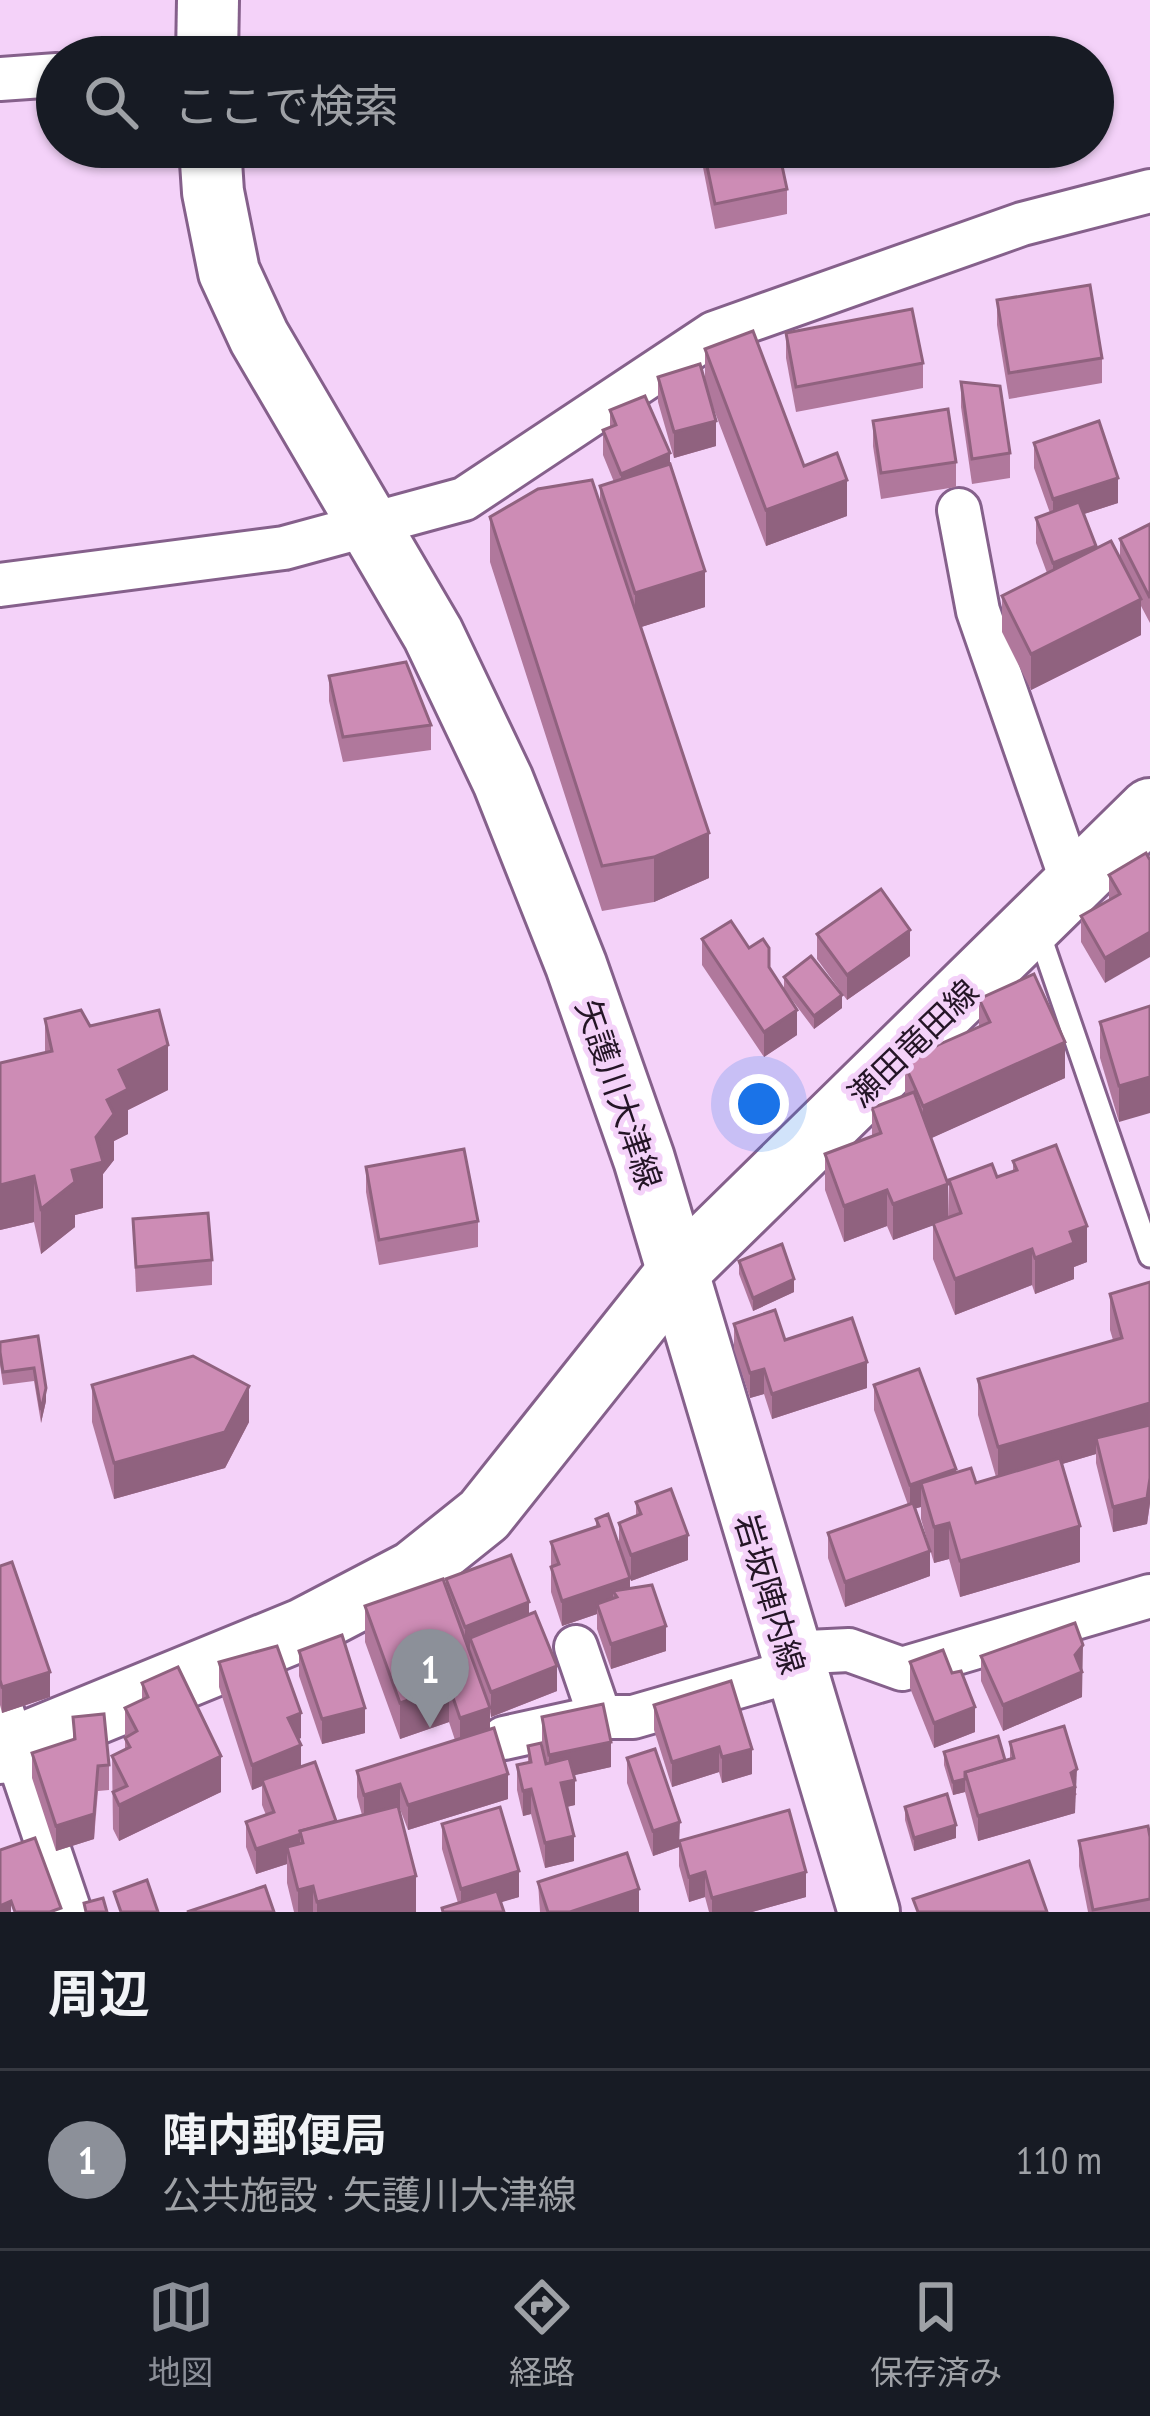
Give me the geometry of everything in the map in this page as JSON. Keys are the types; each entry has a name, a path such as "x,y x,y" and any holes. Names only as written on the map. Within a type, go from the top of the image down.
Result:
{"main road":[{"path":"207,36 208,0"},
{"name":"矢護川大津線","path":"211,168 230,272 259,338 375,526 503,781 644,1159 675,1275"},
{"name":"瀬田竜田線","path":"675,1275 1150,809"},
{"path":"4,1734 303,1628 414,1571 484,1515 675,1275"},
{"name":"岩坂陣内線","path":"675,1275 869,1912"}],"street":[{"path":"0,80 36,77"},
{"path":"0,585 284,548 464,499 713,333 1022,224 1150,190"},
{"path":"959,510 978,611 1055,904"},
{"path":"504,1738 600,1717 633,1717 790,1662 849,1650 902,1669 1150,1596"},
{"path":"576,1647 600,1717"},
{"path":"4,1734 70,1912"}],"lane":[{"path":"1055,904 1150,1256"}],"building":[{"path":"707,168 782,168 787,189 715,204"},
{"path":"1090,285 1102,358 1009,373 997,300"},
{"path":"912,309 923,363 796,387 786,333"},
{"path":"753,331 804,466 837,453 847,480 766,510 705,349"},
{"path":"700,364 716,421 674,432 658,377"},
{"path":"961,382 1000,386 1010,453 972,459"},
{"path":"645,396 670,453 621,474 603,430 616,425 610,410"},
{"path":"948,409 956,462 881,473 873,421"},
{"path":"1099,421 1118,478 1053,499 1034,443"},
{"path":"670,464 705,571 635,593 600,486"},
{"path":"592,480 709,833 654,857 602,866 490,517 538,489"},
{"path":"1079,502 1096,546 1053,563 1036,518"},
{"path":"1150,524 1150,598 1120,539"},
{"path":"1111,541 1141,599 1031,654 1002,596"},
{"path":"406,662 431,725 343,737 329,676"},
{"path":"1146,853 1150,860 1150,932 1105,958 1081,916 1120,894 1109,875"},
{"path":"881,889 910,930 847,975 817,934"},
{"path":"731,921 749,948 763,939 769,948 769,967 797,1010 764,1032 702,939"},
{"path":"811,956 842,995 814,1016 784,977"},
{"path":"1034,974 1065,1042 923,1106 905,1065 990,1022 979,999"},
{"path":"1150,1006 1150,1077 1119,1086 1100,1022"},
{"path":"81,1010 90,1026 159,1010 168,1045 119,1070 128,1089 107,1100 114,1114 96,1137 103,1162 72,1170 75,1182 41,1209 34,1176 0,1185 0,1063 52,1051 45,1019"},
{"path":"914,1092 948,1184 893,1204 887,1190 844,1206 825,1154 881,1133 872,1108"},
{"path":"1056,1145 1087,1226 1070,1232 1074,1243 1035,1258 1032,1249 955,1279 933,1223 961,1213 949,1180 992,1164 997,1177 1017,1170 1013,1161"},
{"path":"464,1149 478,1221 379,1240 366,1167"},
{"path":"208,1213 212,1260 136,1267 133,1219"},
{"path":"782,1244 794,1279 753,1298 739,1261"},
{"path":"1150,1282 1150,1403 998,1447 978,1379 1122,1338 1110,1294"},
{"path":"775,1310 785,1340 852,1318 867,1362 772,1394 764,1369 750,1373 734,1324"},
{"path":"38,1336 46,1388 41,1410 34,1368 3,1372 0,1352 0,1342"},
{"path":"193,1356 249,1386 225,1432 114,1463 92,1385"},
{"path":"919,1369 956,1469 910,1485 874,1385"},
{"path":"1150,1425 1147,1498 1113,1507 1096,1438"},
{"path":"1060,1458 1080,1526 960,1561 949,1523 934,1527 921,1483 971,1468 976,1483"},
{"path":"671,1489 688,1535 631,1555 619,1523 641,1514 636,1502"},
{"path":"913,1503 930,1551 845,1582 828,1533"},
{"path":"608,1514 630,1578 562,1601 551,1567 559,1564 551,1542 599,1526 596,1519"},
{"path":"511,1555 529,1602 465,1627 446,1579"},
{"path":"12,1562 50,1672 2,1687 0,1566"},
{"path":"443,1579 490,1708 460,1718 449,1686 400,1703 365,1606"},
{"path":"652,1585 666,1626 611,1644 597,1604 617,1597 613,1591"},
{"path":"535,1612 557,1666 491,1692 470,1638"},
{"path":"1075,1623 1083,1645 1075,1655 1082,1672 1003,1705 981,1656"},
{"path":"342,1635 365,1708 322,1719 299,1651"},
{"path":"277,1646 301,1713 288,1718 301,1745 252,1765 219,1662"},
{"path":"943,1650 952,1673 961,1671 975,1707 934,1723 910,1662"},
{"path":"178,1667 221,1756 119,1805 113,1792 127,1786 112,1756 130,1747 125,1738 137,1731 125,1708 148,1697 142,1683"},
{"path":"731,1681 752,1749 722,1757 719,1747 672,1762 654,1705"},
{"path":"603,1704 611,1742 549,1755 542,1717"},
{"path":"104,1714 109,1765 98,1766 94,1814 56,1826 32,1753 75,1739 73,1717"},
{"path":"1064,1726 1077,1769 1071,1773 1075,1787 978,1816 965,1772 1014,1758 1010,1742"},
{"path":"494,1728 508,1774 408,1805 400,1784 364,1795 357,1771"},
{"path":"998,1736 1005,1760 965,1772 965,1779 953,1782 944,1752"},
{"path":"541,1743 546,1764 569,1758 575,1780 561,1783 574,1836 545,1843 531,1789 523,1791 517,1765 531,1762 528,1746"},
{"path":"655,1749 680,1822 653,1831 627,1758"},
{"path":"315,1762 336,1821 256,1849 246,1822 274,1812 262,1780"},
{"path":"947,1794 956,1825 914,1838 905,1807"},
{"path":"398,1806 416,1876 317,1902 313,1886 298,1890 287,1847 303,1843 300,1831"},
{"path":"500,1807 519,1871 461,1889 442,1824"},
{"path":"789,1810 806,1872 712,1898 705,1872 689,1877 679,1841"},
{"path":"1148,1826 1150,1899 1093,1910 1079,1841"},
{"path":"35,1838 61,1908 15,1912 11,1901 0,1906 0,1850"},
{"path":"627,1853 639,1889 570,1912 548,1912 538,1882"},
{"path":"1029,1861 1047,1912 918,1912 913,1899"},
{"path":"147,1880 158,1912 121,1912 114,1892"},
{"path":"265,1886 274,1912 187,1912"},
{"path":"497,1891 504,1912 443,1912 442,1908"},
{"path":"103,1898 107,1912 86,1912 84,1903"}],"place":[{"name":"陣内郵便局","path":"430,1728"}]}
